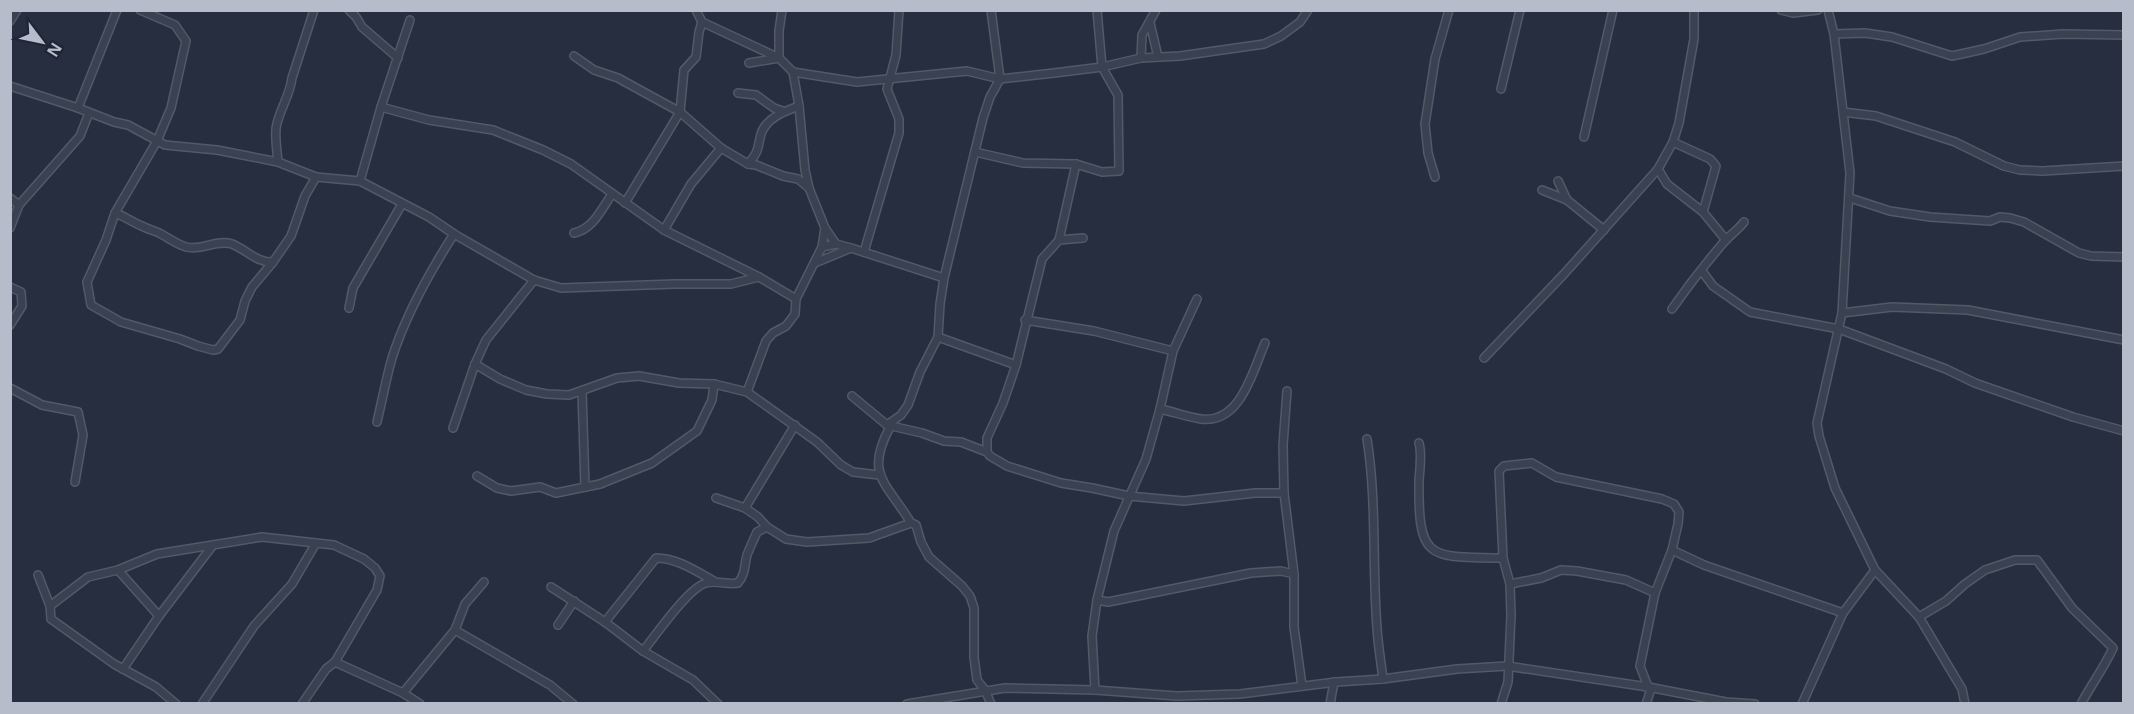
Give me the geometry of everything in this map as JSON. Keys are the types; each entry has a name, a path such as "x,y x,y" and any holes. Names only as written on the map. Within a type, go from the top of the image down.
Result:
{"street":[{"path":"10,21 17,10"},
{"path":"78,108 117,10"},
{"path":"140,10 175,25 186,41 171,108 157,141 115,213 106,240 87,282 90,305 121,322 141,329 213,350 218,349 240,320 245,301 252,288 291,236 305,196 316,177"},
{"path":"278,162 276,129 291,88 292,78 314,10"},
{"path":"349,10 362,27 398,58"},
{"path":"696,10 702,22 779,58 793,72 809,188 825,228 836,244"},
{"path":"779,58 782,10"},
{"path":"864,252 899,133 899,119 887,89 896,54 899,10"},
{"path":"887,425 901,416 908,405 920,372 938,338 944,278 990,97 1000,79 991,10"},
{"path":"975,152 1023,163 1076,164 1102,172 1119,171 1118,95 1102,67 1097,10"},
{"path":"1141,58 1142,35 1156,10"},
{"path":"793,72 857,82 967,71 1000,79 1102,67 1141,58 1180,56 1264,44 1281,36 1300,22 1308,10"},
{"path":"1435,177 1428,153 1425,124 1435,59 1449,10"},
{"path":"1501,89 1520,10"},
{"path":"1584,137 1612,10"},
{"path":"1484,358 1658,169 1673,142 1679,123 1694,39 1694,10"},
{"path":"1781,10 1793,13 1818,10"},
{"path":"1828,10 1834,34 1850,173 1850,198 1842,313 1817,423 1818,431 1835,488 1875,570 1919,617 1962,689 1965,704"},
{"path":"360,182 381,106 410,20"},
{"path":"625,203 680,112 684,70 696,57 702,22"},
{"path":"1150,23 1158,57"},
{"path":"1834,34 1865,33 1892,37 1952,56 1984,49 2020,37 2063,34 2124,35"},
{"path":"574,56 594,70 618,78 680,112 721,148 748,164 798,179 809,188"},
{"path":"749,63 779,58"},
{"path":"10,86 114,122 128,124 165,145 217,150 278,162 316,177 360,182 429,217 534,280 561,288 675,284 731,285 759,277"},
{"path":"738,93 756,94 774,108 783,111"},
{"path":"381,106 429,120 493,130 543,150 571,165 664,230 759,277 796,299"},
{"path":"748,164 759,149 762,132 767,123 783,111 799,106"},
{"path":"1843,112 1876,116 1955,142 2004,166 2020,170 2043,171 2124,166"},
{"path":"10,228 19,205 80,136 89,113"},
{"path":"1673,142 1710,159 1716,166 1703,212"},
{"path":"664,230 691,184 721,148"},
{"path":"987,452 987,438 1003,404 1016,365 1025,320 1042,258 1059,240 1076,164"},
{"path":"1658,169 1668,184 1703,212 1726,240"},
{"path":"798,179 805,171"},
{"path":"1558,181 1567,200"},
{"path":"1542,190 1567,200 1604,230"},
{"path":"574,233 584,231 593,222 612,194"},
{"path":"10,198 19,205"},
{"path":"1850,198 1890,210 1930,217 1990,221 2000,217 2010,218 2024,222 2079,253 2091,256 2124,257"},
{"path":"349,308 353,288 402,204"},
{"path":"115,213 159,232 174,243 185,247 232,244 264,263 273,262"},
{"path":"1672,309 1726,240 1737,232 1744,222"},
{"path":"747,392 766,341 773,333 786,326 795,314 796,299 822,247 825,228"},
{"path":"377,422 392,359 409,315 434,265 454,234"},
{"path":"1059,240 1083,238"},
{"path":"822,247 836,244 944,278"},
{"path":"815,263 851,248"},
{"path":"1702,271 1713,286 1750,312 1839,329 1946,369 1975,383 2073,417 2124,431"},
{"path":"453,428 475,364 486,340 534,280"},
{"path":"10,287 21,292 22,306 10,325"},
{"path":"1095,690 1092,636 1097,600 1114,531 1146,459 1173,351 1197,299"},
{"path":"1842,313 1892,307 1968,310 2124,340"},
{"path":"1025,320 1095,331 1173,351"},
{"path":"938,338 1016,365"},
{"path":"1160,409 1202,419 1214,419 1227,413 1239,401 1265,343"},
{"path":"475,364 500,379 526,390 547,394 569,395 617,378 639,376 679,383 714,384 747,392 817,442 841,465 853,472 879,475"},
{"path":"477,476 497,488 512,491 540,487 556,493 600,484 652,463 697,430 712,400 714,384"},
{"path":"10,388 42,405 78,412 84,435 75,482"},
{"path":"582,391 585,487"},
{"path":"1287,391 1283,445 1284,493 1294,574 1294,627 1302,686"},
{"path":"852,396 890,427 881,444 879,475 911,523 916,525 929,557 970,596 974,608 974,657 977,680 985,690 991,704"},
{"path":"745,508 795,425"},
{"path":"887,425 944,441 961,442 987,452 1007,466 1035,476 1129,496 1184,501 1254,493 1284,493"},
{"path":"1367,439 1372,468 1377,628 1383,679"},
{"path":"1419,443 1419,515 1421,531 1428,546 1432,550 1457,557 1503,558"},
{"path":"1501,704 1508,682 1510,584 1503,558 1499,471 1504,466 1533,463 1556,477 1662,499 1674,504 1679,512 1672,550 1655,593 1640,666 1650,692 1646,704"},
{"path":"716,498 745,508 758,517 766,527 786,538 807,542 869,538 911,523"},
{"path":"605,622 656,558 665,558 686,566 714,581 738,583 747,568 746,558 757,532 766,527"},
{"path":"50,606 88,577 118,570 157,554 262,537 334,545 364,559 375,568 380,576 377,590 335,662 326,669 302,704"},
{"path":"202,704 254,626 292,584 315,543"},
{"path":"123,669 159,615 213,545"},
{"path":"1672,550 1704,565 1843,614"},
{"path":"1919,617 1946,601 1985,570 2015,560 2037,560 2072,609 2113,648 2105,666 2097,674 2081,704"},
{"path":"118,570 159,615"},
{"path":"1510,584 1541,578 1561,570 1626,579 1655,593"},
{"path":"1802,704 1843,614 1875,570"},
{"path":"1097,600 1108,602 1251,573 1281,571 1294,574"},
{"path":"38,575 50,606 51,619 123,669 156,687 176,704"},
{"path":"644,651 685,599 702,584 714,581"},
{"path":"403,693 455,630 465,604 484,582"},
{"path":"551,587 644,651 693,680 718,704"},
{"path":"558,625 574,601"},
{"path":"455,630 550,685 573,704"},
{"path":"335,662 403,693 420,704"},
{"path":"907,704 985,690 1035,687 1095,690 1177,700 1457,669 1507,666 1648,687 1725,703 1755,704"},
{"path":"1330,704 1334,682"}]}
